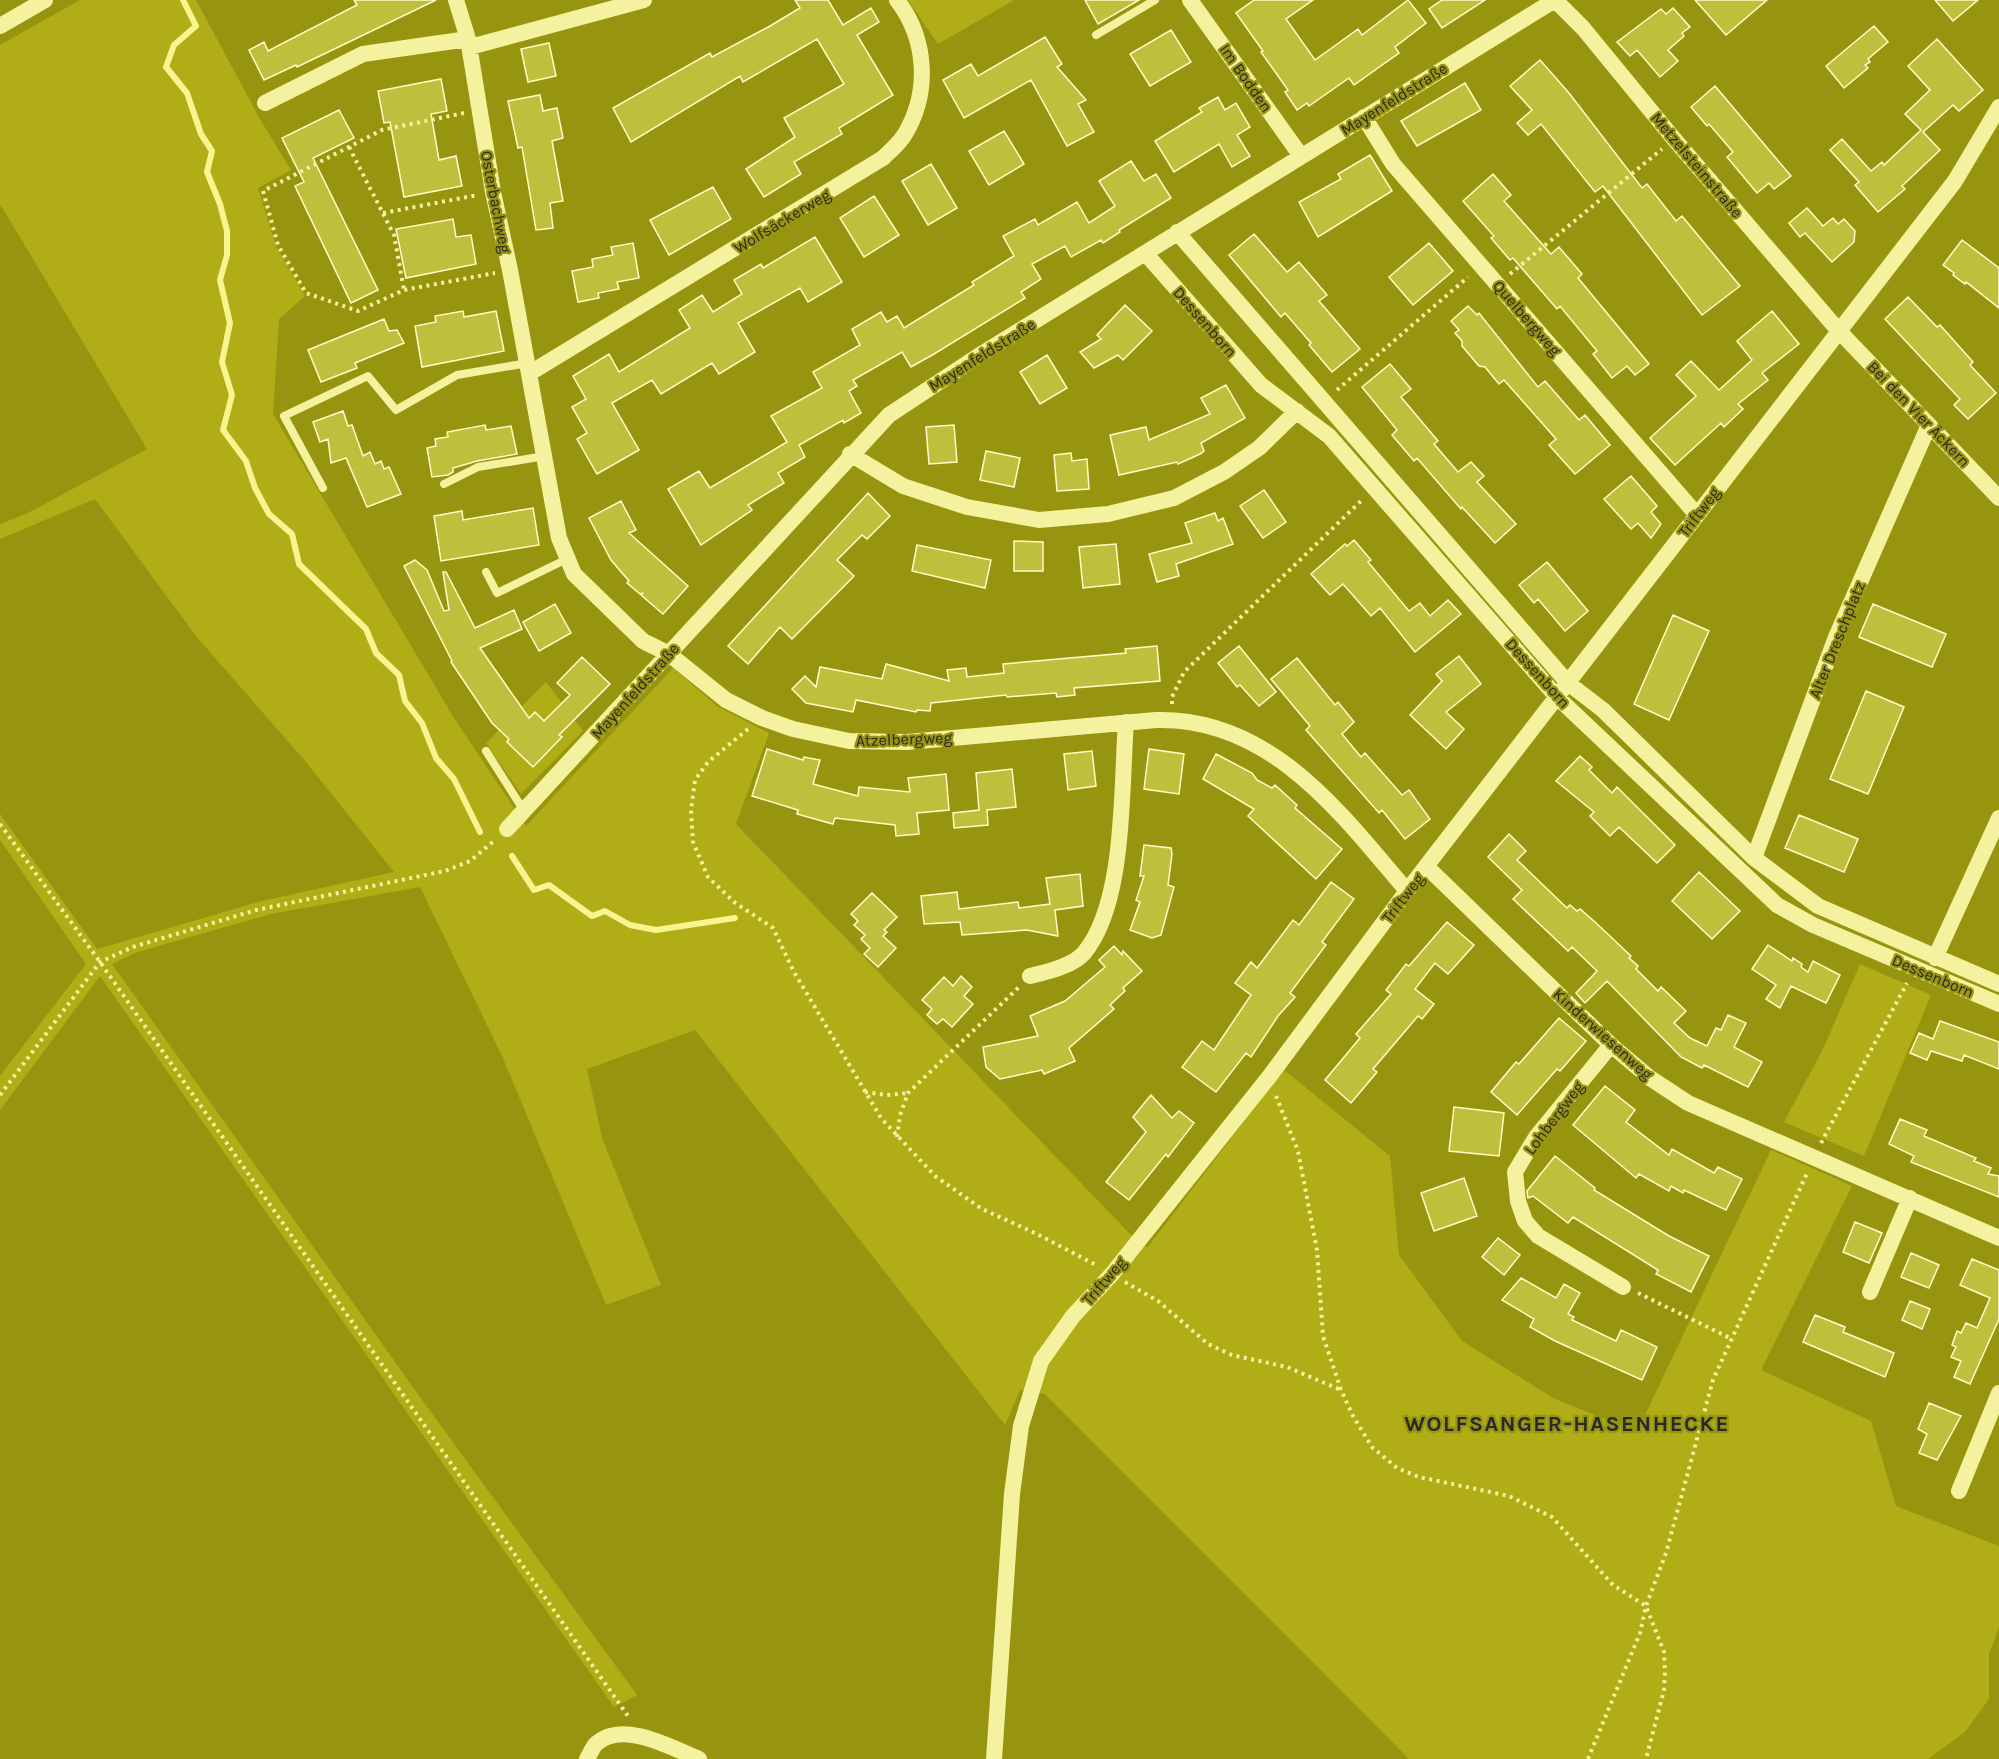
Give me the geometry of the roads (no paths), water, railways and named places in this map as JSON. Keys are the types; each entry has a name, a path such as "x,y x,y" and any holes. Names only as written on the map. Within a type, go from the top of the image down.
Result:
{"street":[{"path":"0,26 45,0"},
{"name":"Osterbachweg","path":"456,0 469,43 493,192 529,368 559,538 574,574 643,641 669,654"},
{"path":"265,103 363,54 469,43 644,0"},
{"name":"Wolfsäckerweg","path":"529,368 883,158 904,136 916,110 923,83 921,55 914,31 897,0"},
{"name":"Im Bodden","path":"1190,0 1301,156"},
{"name":"Mayenfeldstraße","path":"507,830 850,454 889,415 983,352 1146,254 1177,232 1555,0"},
{"name":"Metzelsteinstraße","path":"1555,0 1583,28 1674,140 1838,330"},
{"name":"Triftweg","path":"994,1759 1012,1494 1021,1426 1041,1361 1073,1316 1112,1274 1269,1077 1407,891 1955,181 1999,107"},
{"name":"Quelbergweg","path":"1364,117 1394,164 1697,514"},
{"name":"Dessenborn","path":"1177,232 1568,683 1604,710 1754,858 1818,906 1999,984"},
{"name":"Dessenborn","path":"1146,254 1261,386 1329,436 1557,696 1777,904 1814,925 1999,1004"},
{"name":"Bei den Vier Äckern","path":"1838,330 1999,498"},
{"path":"850,454 903,486 967,507 1039,520 1108,514 1174,498 1224,472 1259,448 1297,411"},
{"name":"Alter Dreschplatz","path":"1754,858 1836,637 1929,425"},
{"name":"Atzelbergweg","path":"669,654 726,700 762,718 793,729 849,741 908,742 1125,722 1173,720 1211,726 1235,734 1269,751 1298,771 1341,813 1407,891"},
{"path":"1030,976 1053,970 1083,955 1103,921 1115,873 1125,722"},
{"path":"1935,958 1999,818"},
{"name":"Kinderwiesenweg","path":"1427,867 1611,1045 1650,1078 1688,1103 1999,1238"},
{"name":"Lohbergweg","path":"1611,1045 1536,1137 1515,1172 1518,1201 1525,1221 1538,1236 1623,1287"},
{"path":"1870,1292 1910,1198"},
{"path":"1959,1491 1999,1393"},
{"path":"587,1759 597,1743 619,1735 642,1735 699,1759"}],"lane":[{"path":"1096,35 1155,0"},
{"path":"323,488 284,416 368,375 396,410 457,375 529,368"},
{"path":"444,484 478,467 545,455"},
{"path":"486,572 497,593 567,559"},
{"path":"486,751 524,812"}],"waterway":[{"path":"183,0 196,26 174,45 166,67 187,93 201,134 212,151 207,172 220,204 227,231 227,255 220,280 230,323 222,362 232,395 223,430 246,461 255,488 269,514 292,534 299,564 366,629 376,653 399,675 405,701 422,723 436,758 454,779 480,832"},
{"path":"512,856 534,890 549,885 592,916 605,911 630,925 656,930 735,918"}],"district":[{"name":"WOLFSANGER-HASENHECKE","path":"1567,1424"}]}
